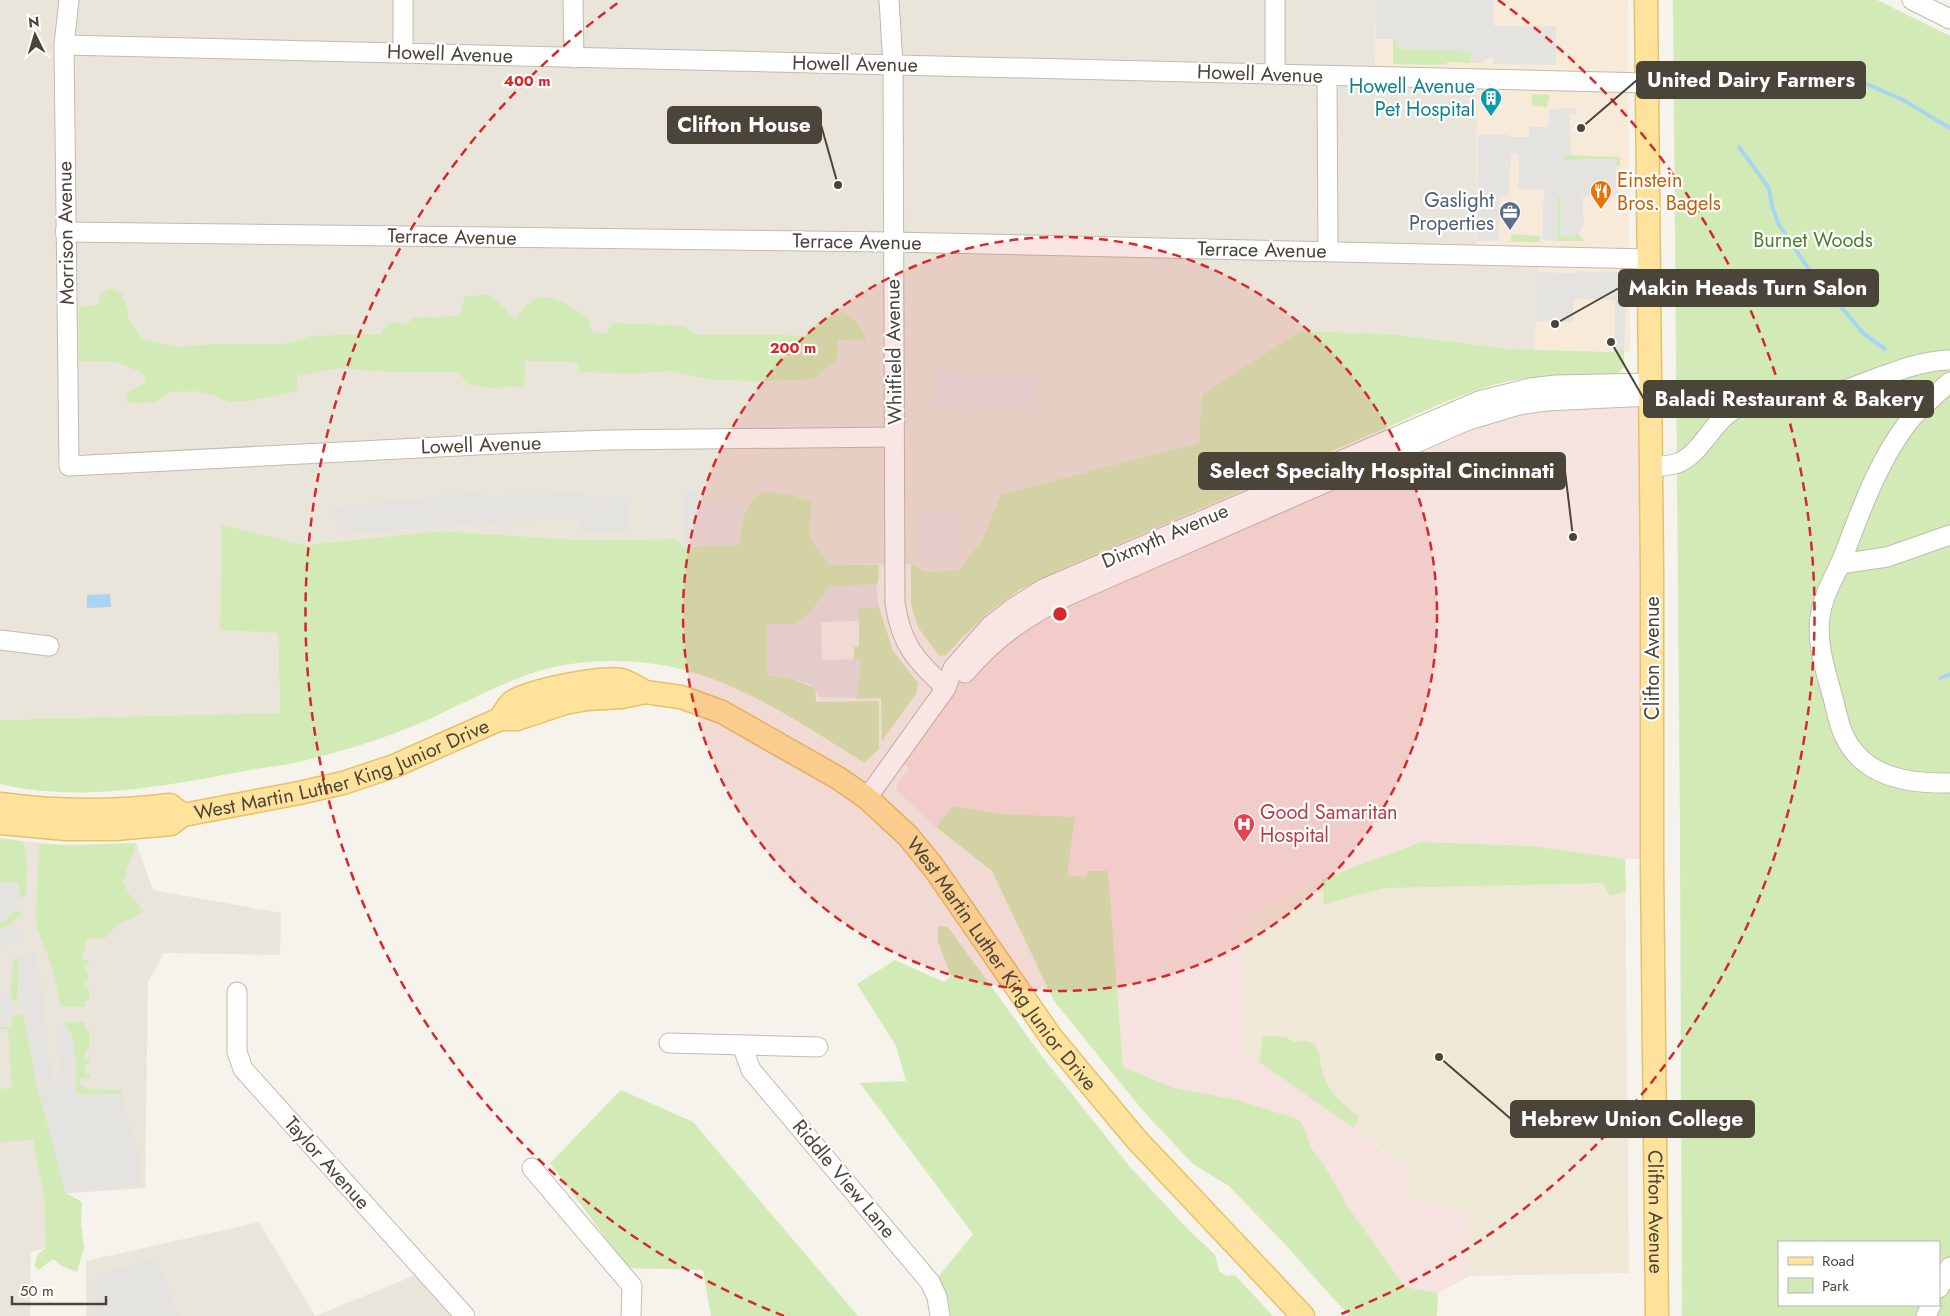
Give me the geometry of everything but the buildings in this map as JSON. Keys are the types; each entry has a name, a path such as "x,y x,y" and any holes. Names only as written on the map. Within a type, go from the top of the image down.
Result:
{"main road":[{"name":"Clifton Avenue","path":"1646,0 1657,1316"},
{"name":"West Martin Luther King Junior Drive","path":"0,823 66,829 115,829 171,824 183,815 299,794 361,778 411,759 500,719 512,702 575,682 621,680 645,692 681,697 731,716 838,778 867,798 908,836 934,868 1051,1036 1136,1139 1303,1316"},
{"name":"West Martin Luther King Junior Drive","path":"0,804 40,809 106,810 170,804 183,815"}],"street":[{"name":"Morrison Avenue","path":"69,0 64,45 69,466"},
{"path":"403,0 404,53"},
{"path":"573,0 574,58"},
{"name":"Whitfield Avenue","path":"890,0 896,603 902,635 914,655 946,688"},
{"path":"1275,0 1275,74"},
{"path":"1912,0 1950,18"},
{"name":"Howell Avenue","path":"64,45 1647,83"},
{"path":"1327,76 1328,251"},
{"name":"Terrace Avenue","path":"65,232 893,242 1648,259"},
{"path":"1651,466 1678,463 1700,444 1729,413 1739,407 1749,404 1819,397 1857,387 1931,361 1950,360"},
{"path":"1950,382 1929,400 1910,421 1893,445 1870,487 1840,564 1825,593 1820,618 1820,650 1841,728 1851,747 1866,764 1884,774 1918,782 1950,783"},
{"name":"Dixmyth Avenue","path":"867,798 946,688 953,668 990,626 1013,608 1043,590 1479,401 1530,388 1556,385 1650,389"},
{"name":"Lowell Avenue","path":"69,466 490,444 608,440 894,437"},
{"path":"1840,564 1887,557 1950,535"},
{"path":"0,640 49,646"},
{"name":"Taylor Avenue","path":"237,992 237,1052 243,1069 465,1316"},
{"path":"669,1043 818,1047"},
{"name":"Riddle View Lane","path":"742,1045 751,1070 930,1282 937,1297 940,1316"},
{"path":"532,1168 632,1286 631,1316"},
{"path":"1940,1286 1950,1268"}],"shaded area":[{"path":"0,0 1376,0 1375,86 1478,89 1476,264 1538,265 1535,350 1511,349 1391,334 1300,331 1203,395 1199,443 1001,494 982,540 959,570 928,572 911,564 829,565 810,538 811,502 746,508 684,547 675,539 581,540 440,531 305,545 222,526 220,629 278,633 280,714 0,720"},
{"path":"1376,0 1628,0 1630,352 1535,350 1538,265 1476,264 1477,89 1375,86"},
{"path":"1376,0 1493,0 1494,26 1556,26 1556,65 1494,64 1493,58 1486,59 1482,63 1471,63 1471,51 1399,49 1397,39 1376,39"},
{"path":"1576,108 1576,114 1570,114 1571,155 1564,155 1564,160 1617,159 1617,196 1583,196 1583,217 1585,219 1579,235 1560,236 1560,198 1557,198 1557,241 1542,240 1544,190 1518,189 1519,157 1511,153 1509,194 1508,196 1500,196 1499,241 1477,241 1478,135 1504,134 1511,137 1529,137 1529,127 1548,127 1549,109"},
{"path":"1575,271 1621,272 1621,299 1626,300 1624,350 1614,350 1615,300 1574,299 1573,322 1536,321 1537,272 1574,273"},
{"path":"934,373 1036,375 1035,398 1032,401 1032,409 974,407 977,398 975,396 967,402 965,409 934,408"},
{"name":"Good Samaritan Hospital","path":"1650,396 1642,859 1625,859 1531,846 1421,842 1322,879 1244,922 1244,1052 1338,1115 1405,1168 1411,1200 1467,1211 1469,1276 1438,1293 1405,1287 1348,1207 1326,1168 1312,1149 1303,1125 1298,1119 1238,1100 1175,1088 1123,1067 1108,872 1088,871 1086,877 1067,875 998,814 953,806 936,827 897,791 896,787 909,768 896,758 946,688 1016,624 1466,421"},
{"path":"684,491 704,491 705,504 716,509 746,508 741,525 740,545 684,547"},
{"path":"483,492 486,496 585,492 586,497 622,496 622,498 629,499 628,531 580,531 580,519 485,523 485,527 475,528 474,524 344,534 332,512 335,508 387,501 423,500 427,496"},
{"path":"957,510 957,562 949,562 946,566 934,566 931,563 923,563 923,511"},
{"path":"876,584 879,607 859,608 859,621 821,622 822,660 861,659 857,698 819,697 818,693 815,693 815,688 809,684 790,678 767,675 767,624 796,624 812,610 829,587"},
{"path":"0,838 58,845 136,843 153,890 281,913 280,955 164,953 148,982 145,1188 44,1195 46,1248 31,1252 30,1316 0,1316"},
{"path":"1421,842 1548,848 1625,859 1629,1273 1469,1276 1467,1211 1410,1200 1405,1167 1338,1115 1244,1052 1244,921 1322,879"},
{"path":"18,882 21,911 12,912 7,919 0,922 0,883"},
{"path":"12,923 26,940 0,946 0,930"},
{"path":"34,951 41,979 49,1060 54,1085 59,1069 57,1024 71,1033 75,1048 76,1094 121,1094 139,1154 141,1185 66,1193 37,1086 23,1013 18,957"},
{"path":"0,992 10,992 12,1027 0,1027"},
{"path":"259,1222 315,1316 86,1316 86,1261"},
{"path":"156,1258 179,1316 95,1316 95,1275"},
{"path":"416,1275 452,1316 315,1316"}],"green space":[{"name":"Burnet Woods","path":"1673,0 1877,0 1950,36 1950,1316 1682,1316"},
{"path":"1393,40 1399,41 1399,49 1471,51 1471,63 1447,62 1447,65 1393,64"},
{"path":"1532,94 1550,95 1547,107 1532,106"},
{"path":"1564,155 1620,157 1620,166 1617,166 1617,159 1564,160"},
{"path":"1557,198 1560,198 1560,236 1579,235 1585,241 1557,241"},
{"path":"1511,234 1540,236 1540,242 1511,242"},
{"path":"110,289 121,293 128,309 128,319 142,339 176,347 216,344 285,344 310,336 381,334 389,324 408,324 411,318 460,316 465,296 489,295 502,306 507,307 507,314 515,320 528,304 536,299 552,298 568,304 589,319 592,332 605,334 613,323 684,326 698,335 805,336 815,324 843,311 856,321 867,341 838,340 837,360 813,379 714,380 668,371 630,374 579,372 578,362 525,361 524,386 488,388 467,384 459,372 393,372 338,368 297,376 297,391 249,401 229,402 213,395 195,391 169,392 155,402 128,403 125,396 129,391 147,382 141,372 116,362 79,361 79,307 98,305 101,294"},
{"path":"1300,331 1391,334 1511,349 1613,352 1614,350 1624,350 1624,367 1617,375 1532,377 1485,388 1450,400 1059,570 1019,590 989,612 946,655 939,656 918,627 911,605 911,564 928,572 959,570 982,540 1001,494 1199,443 1202,395"},
{"path":"762,491 794,496 811,502 810,538 829,565 879,565 878,582 876,584 829,587 812,610 796,624 768,624 767,675 790,678 815,688 816,702 879,701 879,749 864,763 764,702 710,678 683,669 655,664 627,661 598,661 569,664 542,670 491,690 395,733 296,763 154,787 123,790 61,792 30,790 0,784 0,720 280,713 278,633 220,630 222,525 305,545 440,531 581,540 675,539 684,547 739,545 746,511"},
{"path":"879,607 893,651 918,683 916,694 882,741 881,698 857,699 861,659 854,659 854,647 859,646 859,608"},
{"path":"953,806 998,814 1075,817 1067,875 1086,877 1088,871 1108,871 1123,1067 1175,1088 1238,1100 1298,1119 1303,1125 1312,1149 1326,1168 1348,1207 1405,1287 1438,1293 1437,1316 1349,1316 1281,1240 1229,1186 1193,1164 1144,1112 1054,1001 992,871 936,827"},
{"path":"0,838 23,842 27,863 26,896 20,898 18,882 0,883"},
{"path":"1421,842 1531,846 1625,859 1626,891 1610,896 1603,883 1384,888 1324,904 1322,879"},
{"path":"136,843 123,881 128,893 144,911 116,926 104,939 85,939 85,952 82,952 82,960 89,961 89,965 85,965 85,973 88,973 88,980 85,980 85,988 89,988 89,1000 85,1001 85,1007 63,1007 60,1003 53,970 38,930 36,914 39,844"},
{"path":"24,911 12,923 0,930 0,922 7,919 12,912"},
{"path":"938,926 948,927 1044,1059 1130,1167 1215,1255 1219,1271 1227,1276 1235,1275 1273,1316 950,1316 939,1276 973,1234 860,1083 906,1081 896,1046 857,984 895,960 944,982 951,976 938,942"},
{"path":"18,957 18,1001 13,1001 10,992 14,960"},
{"path":"23,1013 37,1086 66,1193 82,1202 81,1223 84,1248 77,1272 62,1266 53,1259 38,1270 34,1265 38,1254 46,1248 44,1195 33,1140 0,1142 0,1089 12,1088 8,1029 0,1029 0,1027 12,1027 11,1016"},
{"path":"63,1022 85,1022 85,1030 89,1030 89,1050 85,1050 85,1058 89,1058 89,1064 85,1065 84,1074 90,1074 90,1078 80,1078 80,1086 85,1086 85,1089 121,1090 121,1094 76,1094 74,1047 72,1038"},
{"path":"1263,1037 1285,1037 1294,1042 1307,1041 1315,1044 1323,1075 1331,1091 1359,1117 1354,1128 1259,1062"},
{"path":"621,1090 693,1122 858,1316 711,1316 703,1270 628,1268 550,1163"}],"water":[{"path":"110,594 111,607 87,608 87,595"}],"waterway":[{"path":"1809,73 1848,76 1903,100 1950,128"},
{"path":"1739,147 1769,188 1772,206 1779,225 1808,268 1864,334 1885,349"},
{"path":"1941,678 1950,674"}],"place":[{"name":"Howell Avenue Pet Hospital","path":"1491,117"},
{"name":"United Dairy Farmers","path":"1581,128"},
{"name":"Clifton House","path":"838,185"},
{"name":"Einstein Bros. Bagels","path":"1601,210"},
{"name":"Gaslight Properties","path":"1510,231"},
{"name":"Makin Heads Turn Salon","path":"1555,324"},
{"name":"Baladi Restaurant & Bakery","path":"1611,342"},
{"name":"Select Specialty Hospital Cincinnati","path":"1573,537"},
{"name":"Good Samaritan Hospital","path":"1244,843"},
{"name":"Hebrew Union College","path":"1439,1057"}]}
